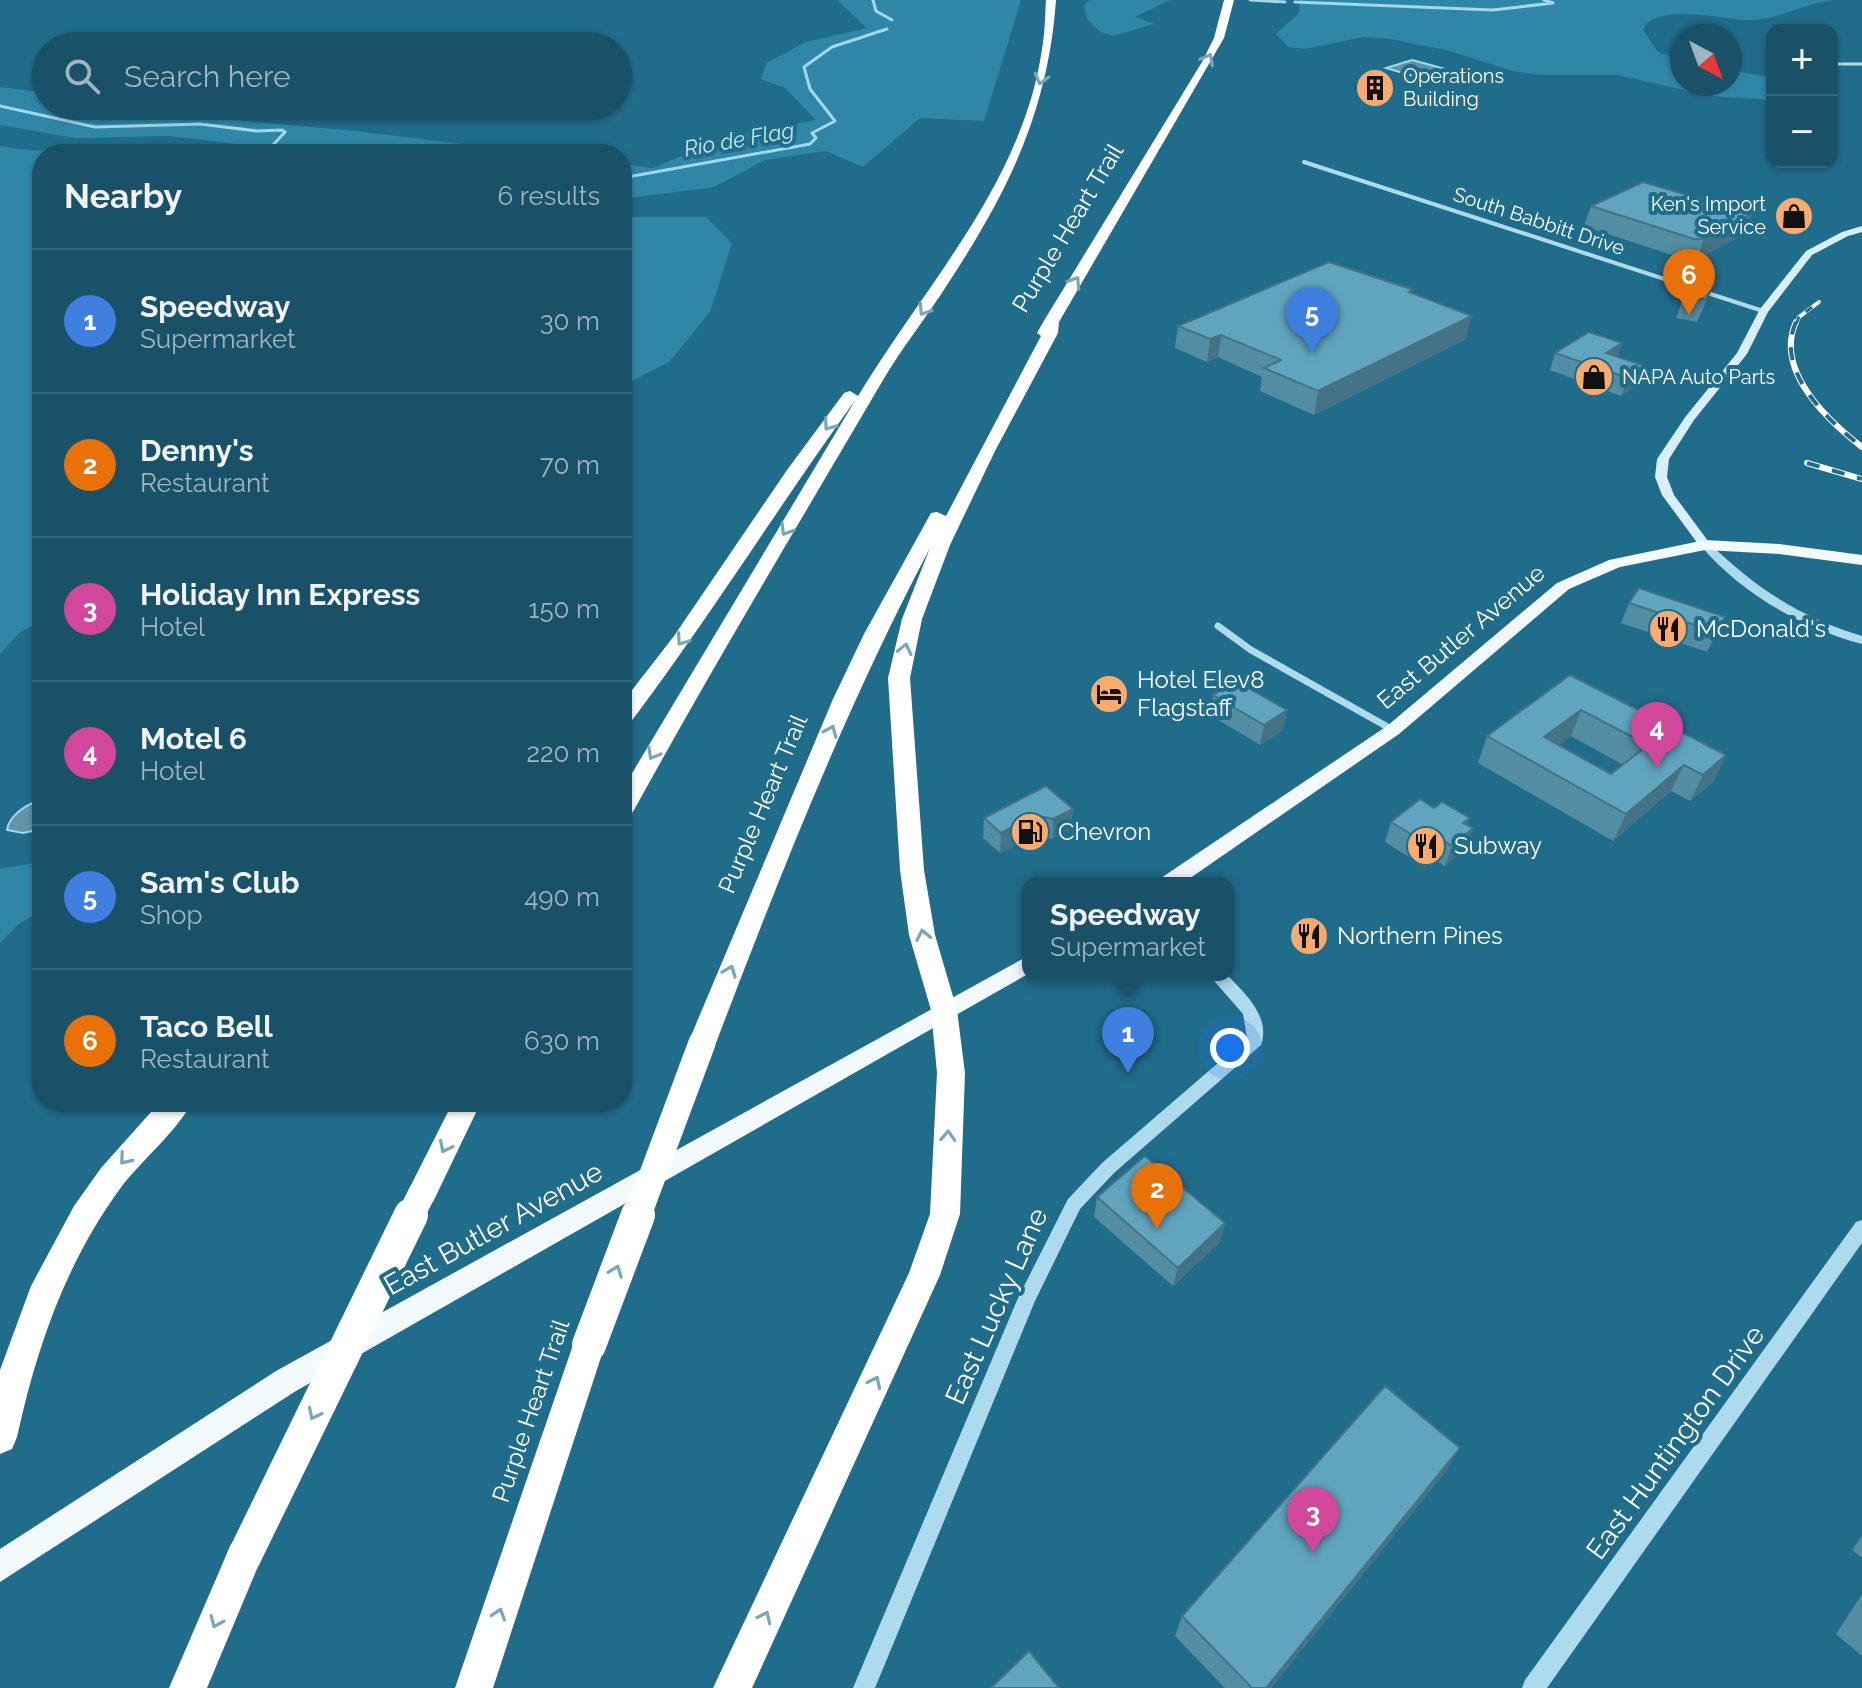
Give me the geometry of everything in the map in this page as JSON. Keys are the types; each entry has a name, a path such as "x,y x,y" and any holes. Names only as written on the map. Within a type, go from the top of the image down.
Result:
{"highway":[{"name":"Purple Heart Trail","path":"474,1688 589,1345 702,1043 758,900 868,647 964,464 1197,81 1224,24 1229,0"},
{"path":"632,792 882,369 943,280 1017,149 1049,45 1051,1"},
{"path":"732,1688 924,1275 945,1214 951,1073 944,1010 922,935 912,870 899,678 912,619 930,570 965,493 1050,333 1052,319"},
{"path":"632,705 682,640 793,474 855,389 882,369"},
{"path":"0,1437 20,1355 61,1251 109,1178 169,1112"},
{"path":"188,1688 244,1557 462,1112"}],"main road":[{"path":"1705,545 1668,495 1661,477 1663,459 1690,418 1742,354 1763,311 1809,253 1845,234 1862,229"},
{"name":"East Butler Avenue","path":"1177,877 1393,730 1563,586 1615,563 1705,545 1779,549 1862,560"},
{"name":"East Butler Avenue","path":"0,1567 286,1381 1022,967"}],"street":[{"path":"1838,64 1862,64"},
{"name":"South Babbitt Drive","path":"1304,162 1763,311"},
{"path":"1705,545 1740,581 1778,606 1813,624 1862,640"},
{"path":"1218,626 1251,650 1393,730"},
{"name":"East Lucky Lane","path":"864,1688 1027,1298 1074,1204 1108,1168 1255,1041 1256,1029 1247,1004 1223,981"},
{"name":"East Huntington Drive","path":"1533,1688 1862,1228"}],"shaded area":[{"path":"837,0 1021,0 984,121 920,118 863,167 826,151 765,160 714,187 632,198 632,165 653,168 726,137 816,120 785,88 761,79 766,63 806,42 867,28"},
{"path":"1089,0 1170,0 1135,17 1154,24 1113,36 1099,31 1087,19 1084,6"},
{"path":"1300,0 1833,0 1755,20 1673,14 1650,22 1643,30 1658,52 1670,56 1670,87 1618,75 1539,75 1512,71 1450,51 1391,39 1364,37 1305,49 1288,47 1276,34 1299,13"},
{"path":"1412,60 1453,71 1426,80 1386,68"},
{"path":"1742,72 1766,77 1766,100 1709,96 1742,96"},
{"path":"0,87 32,91 32,120 233,120 461,144 237,144 169,136 75,138 0,125"},
{"path":"0,146 32,150 32,627 20,632 0,654"},
{"path":"632,217 706,217 732,243 710,312 669,362 632,381"},
{"path":"31,804 32,831 7,830 11,819"},
{"path":"32,863 32,916 0,943 0,869"}],"building":[{"path":"1643,182 1752,214 1704,239 1694,239 1591,206"},
{"path":"1329,262 1414,290 1409,292 1472,316 1318,391 1264,368 1281,360 1221,335 1210,339 1178,326"},
{"path":"1691,281 1713,285 1706,300 1684,296"},
{"path":"1589,332 1622,343 1606,353 1645,366 1628,378 1555,353"},
{"path":"1639,588 1725,617 1716,632 1629,603"},
{"path":"1570,675 1726,755 1703,775 1684,765 1626,814 1487,736","holes":["1581,710 1648,745 1611,774 1544,737"]},
{"path":"1236,681 1287,710 1264,725 1213,695"},
{"path":"1046,786 1073,809 1053,819 1035,815 1001,833 984,818"},
{"path":"1420,799 1434,808 1442,802 1470,818 1463,823 1473,828 1452,846 1441,839 1432,847 1391,822"},
{"path":"1145,1156 1225,1223 1178,1268 1097,1197"},
{"path":"1385,1386 1460,1448 1266,1688 1252,1688 1182,1616"},
{"path":"1029,1651 1059,1688 991,1688"}],"waterway":[{"name":"Rio de Flag","path":"873,0 876,11 892,20"},
{"name":"Rio de Flag","path":"1250,0 1285,2"},
{"name":"Rio de Flag","path":"1295,2 1493,10 1553,3 1544,0"},
{"name":"Rio de Flag","path":"632,176 810,144 816,138 812,133 835,121 810,89 804,67 832,47 887,29"},
{"name":"Rio de Flag","path":"0,106 32,113"},
{"name":"Rio de Flag","path":"63,120 95,127 200,124 285,132 274,144"}],"railway":[{"path":"1796,324 1799,317 1819,302"},
{"path":"1796,322 1791,340 1792,358 1798,376 1820,408 1862,447"},
{"path":"1807,463 1862,479"}],"place":[{"name":"Operations Building","path":"1375,88"},
{"name":"Ken's Import Service","path":"1794,216"},
{"name":"Taco Bell","path":"1689,315"},
{"name":"Sam's Club","path":"1312,353"},
{"name":"NAPA Auto Parts","path":"1594,377"},
{"name":"McDonald's","path":"1668,629"},
{"name":"Hotel Elev8 Flagstaff","path":"1109,694"},
{"name":"Motel 6","path":"1657,768"},
{"name":"Chevron","path":"1030,832"},
{"name":"Subway","path":"1426,846"},
{"name":"Northern Pines","path":"1309,936"},
{"name":"Speedway","path":"1128,1073"},
{"name":"Denny's","path":"1157,1229"},
{"name":"Holiday Inn Express","path":"1313,1553"}]}
